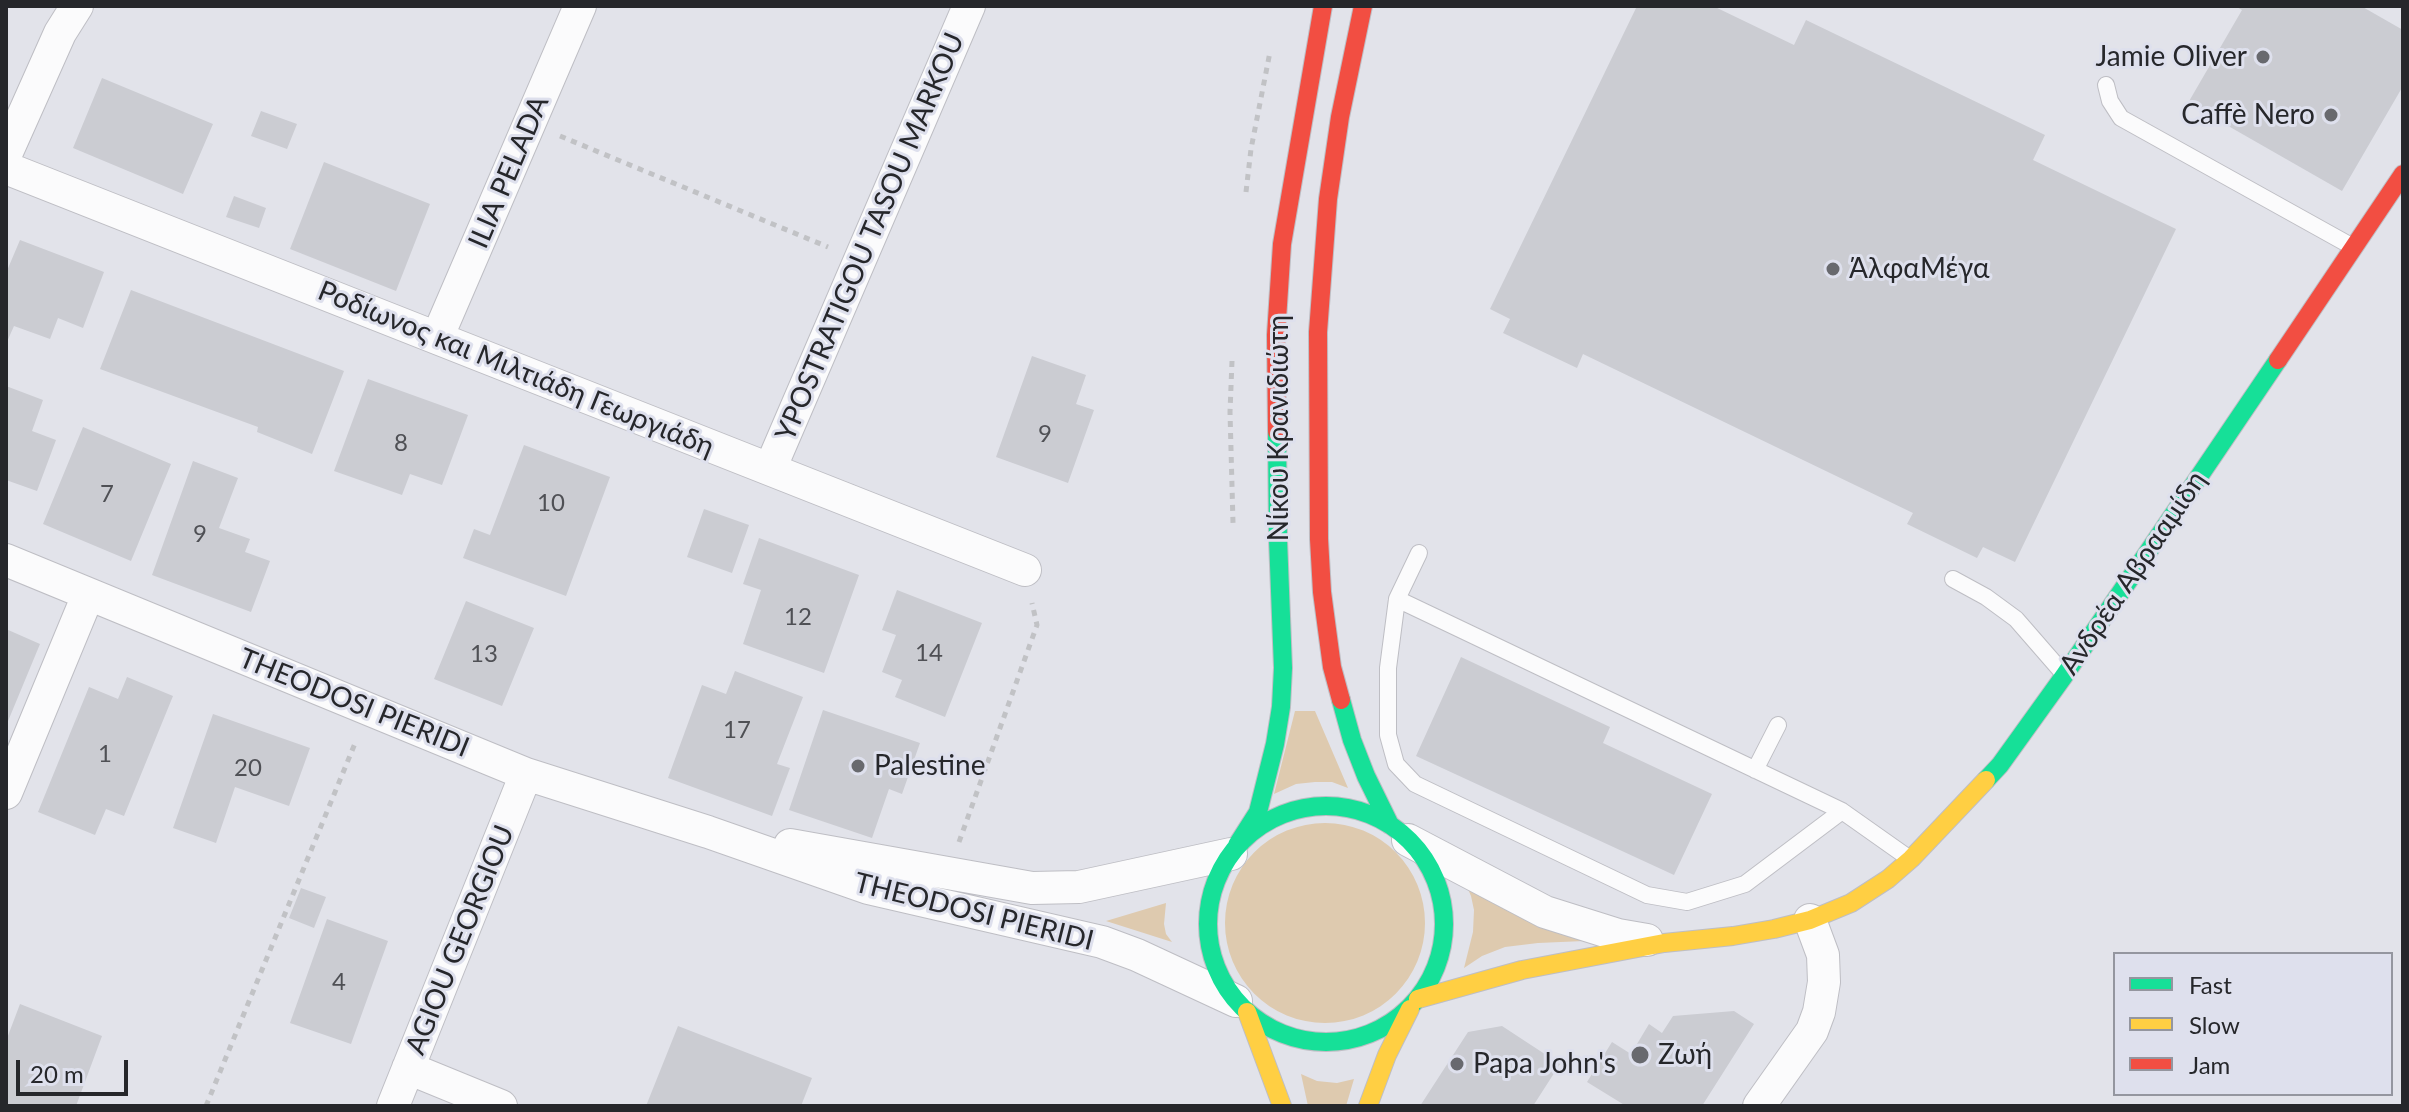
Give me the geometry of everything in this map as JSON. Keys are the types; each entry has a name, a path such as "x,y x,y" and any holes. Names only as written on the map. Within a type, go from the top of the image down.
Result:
{"main road":[{"name":"Νίκου Κρανιδιώτη","path":"1234,850 1258,812 1281,707 1283,668 1276,335 1282,244 1323,6"},
{"name":"Νίκου Κρανιδιώτη","path":"1363,6 1340,117 1328,199 1318,332 1319,539 1332,667 1352,740 1366,776 1399,832"},
{"name":"Ανδρέα Αβρααμίδη","path":"1414,1003 1522,970 1664,943 1733,936 1810,920 1851,903 1888,879 2000,765 2064,676 2403,174"},
{"path":"1368,1106 1387,1055 1439,961 1444,918 1434,875 1423,856 1399,832 1356,810 1338,807 1310,807 1283,814 1266,822 1234,850 1215,881 1209,902 1209,944 1224,984 1259,1022 1297,1039 1338,1042 1377,1031 1414,1003"},
{"path":"1242,1007 1282,1106"}],"street":[{"path":"6,154 60,33 77,6"},
{"name":"ILIA PELADA","path":"437,338 580,6"},
{"name":"YPOSTRATIGOU TASOU MARKOU","path":"770,469 969,6"},
{"name":"Ροδίωνος και Μιλτιάδη Γεωργιάδη","path":"6,168 1025,570"},
{"name":"THEODOSI PIERIDI","path":"6,560 526,774 708,832 868,888 1102,942 1137,955 1242,1007"},
{"path":"6,793 88,595"},
{"name":"AGIOU GEORGIOU","path":"393,1106 526,774"},
{"name":"THEODOSI PIERIDI","path":"708,832 1032,888 1079,887 1234,850"},
{"name":"Ανδρέα Αβρααμίδη","path":"1399,832 1545,912 1618,935 1664,943"},
{"path":"1759,1106 1812,1031 1819,1012 1824,982 1823,955 1810,920"},
{"path":"408,1068 501,1106"}],"lane":[{"path":"2106,85 2110,101 2121,118 2354,247"},
{"path":"1419,553 1397,599 1388,668 1388,735 1396,764 1415,784 1647,895 1687,902 1745,884 1842,811"},
{"path":"1953,579 1986,597 2016,619 2064,676"},
{"path":"1397,599 1842,811 1911,859"},
{"path":"1755,770 1778,725"}],"path":[{"path":"530,123 859,260"},
{"path":"948,873 1037,625 1025,570"},
{"path":"206,1106 369,710"}],"shaded area":[{"path":"1295,711 1315,711 1348,788 1332,782 1315,782 1296,784 1274,794"},
{"path":"1305,824 1345,824 1381,839 1409,867 1424,903 1424,943 1409,979 1381,1007 1345,1022 1305,1022 1269,1007 1241,979 1226,943 1226,903 1241,867 1269,839"},
{"path":"1463,878 1584,941 1505,947 1482,956 1464,968 1473,932 1474,910"},
{"path":"1166,903 1164,924 1172,942 1106,921"},
{"path":"1301,1074 1317,1081 1337,1083 1354,1079 1346,1106 1308,1106"}],"building":[{"name":"ΆλφαΜέγα","path":"1637,6 1713,6 1794,45 1806,20 2045,135 2033,160 2176,229 2015,562 1983,547 1977,558 1907,524 1913,513 1583,354 1577,368 1503,333 1510,319 1490,309"},
{"path":"2235,6 2361,6 2403,30 2403,86 2342,191 2188,103 2242,10"},
{"path":"102,78 213,124 183,194 73,148"},
{"path":"261,111 297,124 287,149 251,136"},
{"path":"324,162 430,204 396,291 290,249"},
{"path":"234,196 266,208 259,228 226,217"},
{"path":"20,240 104,272 83,328 58,318 50,339 14,326 6,344 6,273"},
{"path":"131,290 344,371 312,454 257,432 258,427 100,369"},
{"path":"1032,356 1086,375 1076,404 1094,410 1068,483 996,457"},
{"path":"368,379 468,415 442,485 410,474 402,495 334,471"},
{"path":"6,386 43,400 32,431 56,440 37,491 6,480"},
{"path":"83,427 171,464 131,561 43,524"},
{"path":"524,445 610,477 566,596 463,558 474,529 490,535"},
{"path":"193,461 238,478 219,528 250,539 245,552 270,561 251,612 152,575"},
{"path":"704,509 749,525 732,573 687,557"},
{"path":"759,538 859,575 824,673 743,644 761,590 743,584"},
{"path":"897,590 982,623 945,717 895,697 902,680 882,672 896,635 882,630"},
{"path":"466,601 534,628 502,706 434,679"},
{"path":"6,629 40,644 6,726"},
{"path":"1461,657 1610,727 1603,743 1712,794 1674,875 1416,756"},
{"path":"735,671 803,697 777,764 790,768 772,816 668,778 702,685 726,694"},
{"path":"127,677 173,696 124,816 106,809 95,835 38,812 89,687 118,699"},
{"name":"Palestine","path":"823,710 920,743 902,794 889,789 872,838 789,810"},
{"path":"213,714 310,748 289,806 235,787 216,843 173,828"},
{"path":"301,888 326,897 314,928 289,918"},
{"path":"327,919 388,941 351,1044 290,1023"},
{"path":"20,1004 102,1036 76,1106 6,1106 6,1041"},
{"path":"1734,1011 1754,1024 1702,1106 1626,1106 1587,1082 1612,1042 1631,1054 1649,1024 1662,1033 1673,1016"},
{"path":"678,1026 812,1078 801,1106 646,1106"},
{"path":"1502,1026 1560,1064 1533,1106 1420,1106 1468,1032"}],"traffic: fast":[{"path":"1986,780 2064,676 2278,360"},
{"path":"1237,845 1258,812 1281,707 1283,668 1277,432"},
{"path":"1341,700 1366,776 1390,825"},
{"path":"1326,806 1349,808 1371,815 1392,826 1409,841 1424,858 1435,879 1442,901 1444,924 1442,947 1435,969 1424,990 1409,1007 1392,1022 1371,1033 1349,1040 1326,1042 1303,1040 1281,1033 1260,1022 1243,1007 1228,990 1217,969 1210,947 1208,924 1210,901 1217,879 1228,858 1243,841 1260,826 1281,815 1303,808 1326,806"}],"traffic: slow":[{"path":"1418,999 1522,970 1664,943 1774,929 1810,920 1851,903 1888,879 1986,780"},
{"path":"1368,1106 1387,1055 1410,1009"},
{"path":"1247,1012 1282,1106"}],"traffic: jam":[{"path":"1277,432 1276,335 1282,244 1323,6"},
{"path":"1341,700 1332,667 1322,592 1318,332 1328,199 1340,117 1363,6"},
{"path":"2278,360 2403,174"}],"place":[{"name":"Jamie Oliver","path":"2263,57"},
{"name":"Caffè Nero","path":"2331,115"},
{"name":"ΆλφαΜέγα","path":"1833,269"},
{"name":"Palestine","path":"858,766"},
{"name":"Ζωή","path":"1640,1055"},
{"name":"Papa John's","path":"1457,1064"}]}
